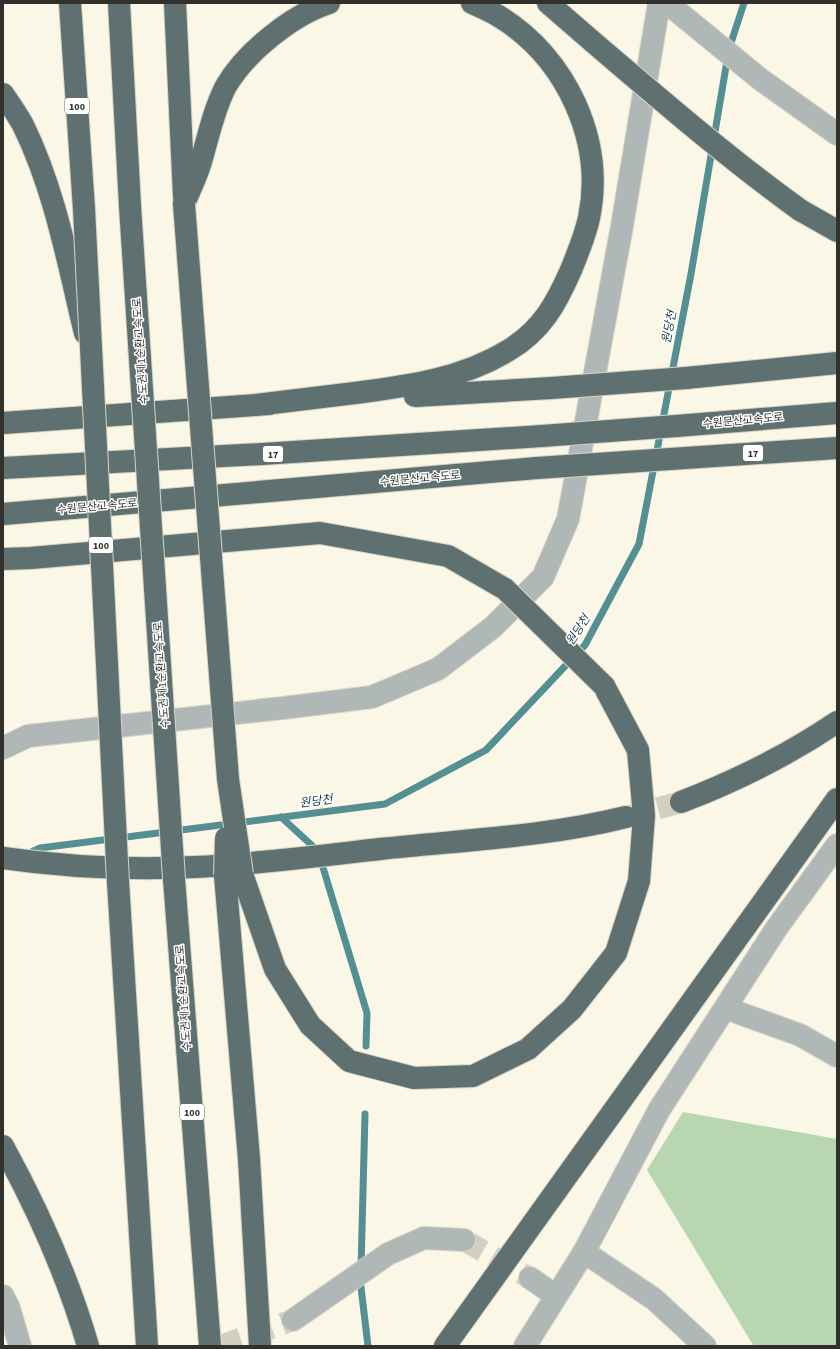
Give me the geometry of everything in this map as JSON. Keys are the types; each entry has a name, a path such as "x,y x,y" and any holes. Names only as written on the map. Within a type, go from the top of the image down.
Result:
{"highway":[{"name":"100","path":"70,3 84,209 118,882 147,1346"},
{"name":"수도권제1순환고속도로","path":"119,3 130,206 174,879 210,1346"},
{"path":"175,3 184,204 228,778 260,1346"},
{"path":"184,204 202,160 213,116 227,85 262,43 290,22 314,8 328,3"},
{"path":"256,405 402,387 445,378 484,365 511,349 536,330 551,313 580,250 589,217 592,185 590,154 583,124 572,94 558,72 540,49 499,16 472,3"},
{"path":"548,3 685,121 746,171 800,210 837,231"},
{"path":"3,94 22,123 38,158 56,210 92,365"},
{"path":"3,423 256,405 551,388 686,378 837,363"},
{"name":"수원문산고속도로","path":"3,468 262,454 542,436 837,412"},
{"path":"3,419 48,420"},
{"name":"수원문산고속도로","path":"3,514 537,468 837,448"},
{"path":"3,559 31,558 320,533 448,556 505,589 604,686 638,750 644,816 639,881 616,953 572,1009 528,1049 473,1076 414,1078 349,1061 310,1025 275,969 233,875"},
{"path":"681,802 717,788 766,765 837,722"},
{"path":"445,1346 837,799"},
{"path":"3,858 41,864 98,867 194,867 292,859 380,849 544,834 589,827 626,817"},
{"path":"3,1146 23,1184 58,1260 88,1346"}],"street":[{"path":"3,748 28,736 283,708 372,696 438,669 493,627 543,577 568,519 622,226 659,3"},
{"path":"674,9 760,79 837,134"},
{"path":"525,1346 584,1252 659,1110 776,929 837,845"},
{"path":"725,1008 800,1035 837,1056"},
{"path":"293,1320 388,1254 424,1238 464,1240"},
{"path":"584,1252 654,1300 705,1346"},
{"path":"530,1278 556,1296"},
{"path":"3,1296 9,1308 20,1346"}],"green space":[{"path":"683,1112 837,1139 837,1346 753,1345 647,1170"}],"waterway":[{"name":"원당천","path":"25,855 40,848 385,804 486,750 585,645 639,544 691,274 729,49 744,3"},
{"path":"281,817 318,851 367,1013 366,1046"},
{"path":"361,1268 365,1114"},
{"path":"360,1279 368,1346"}],"tunnel":[{"path":"626,817 681,802"},
{"path":"464,1240 530,1278"},
{"path":"220,1346 293,1320"}]}
